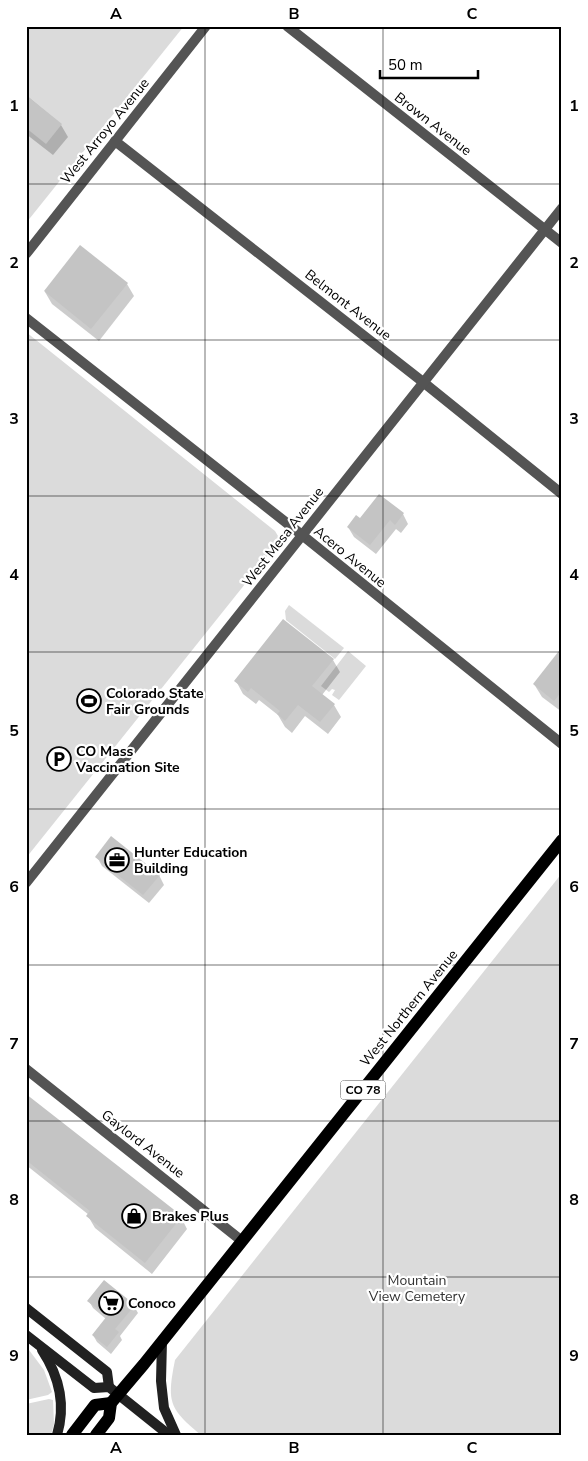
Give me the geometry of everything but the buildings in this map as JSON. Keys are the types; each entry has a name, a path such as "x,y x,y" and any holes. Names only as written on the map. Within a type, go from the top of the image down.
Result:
{"main road":[{"name":"West Northern Avenue","path":"72,1435 95,1405 113,1395 162,1341 562,840"},
{"path":"26,1308 107,1372 113,1395"},
{"path":"26,1335 94,1388 113,1395 170,1435"},
{"path":"162,1341 161,1381 164,1408 176,1435"},
{"path":"37,1343 58,1381 61,1397 60,1424 57,1435"},
{"name":"West Northern Avenue","path":"96,1435 109,1418 113,1395"}],"street":[{"name":"West Arroyo Avenue","path":"26,254 206,26"},
{"name":"Brown Avenue","path":"287,26 562,243"},
{"name":"Belmont Avenue","path":"115,141 423,382 562,494"},
{"name":"West Mesa Avenue","path":"26,883 562,208"},
{"name":"Acero Avenue","path":"26,318 302,535 562,744"},
{"name":"Gaylord Avenue","path":"26,1069 242,1241"}],"green space":[{"path":"26,26 184,26 26,223"},
{"name":"Colorado State Fair Grounds","path":"26,332 275,531 278,536 277,544 26,858"},
{"path":"289,605 344,648 335,659 286,620 285,611"},
{"path":"348,651 366,666 339,700 332,695 335,690 332,689 329,692 321,686"},
{"name":"Mountain View Cemetery","path":"562,873 562,1435 201,1435 182,1418 173,1403 171,1385 175,1360"},
{"path":"26,1346 44,1370 52,1392 48,1395 26,1400"},
{"path":"49,1399 53,1400 54,1424 51,1435 26,1435 26,1404"}],"place":[{"name":"Colorado State Fair Grounds","path":"89,701"},
{"name":"CO Mass Vaccination Site","path":"59,759"},
{"name":"Hunter Education Building","path":"117,860"},
{"name":"Brakes Plus","path":"134,1216"},
{"name":"Conoco","path":"111,1303"}]}
